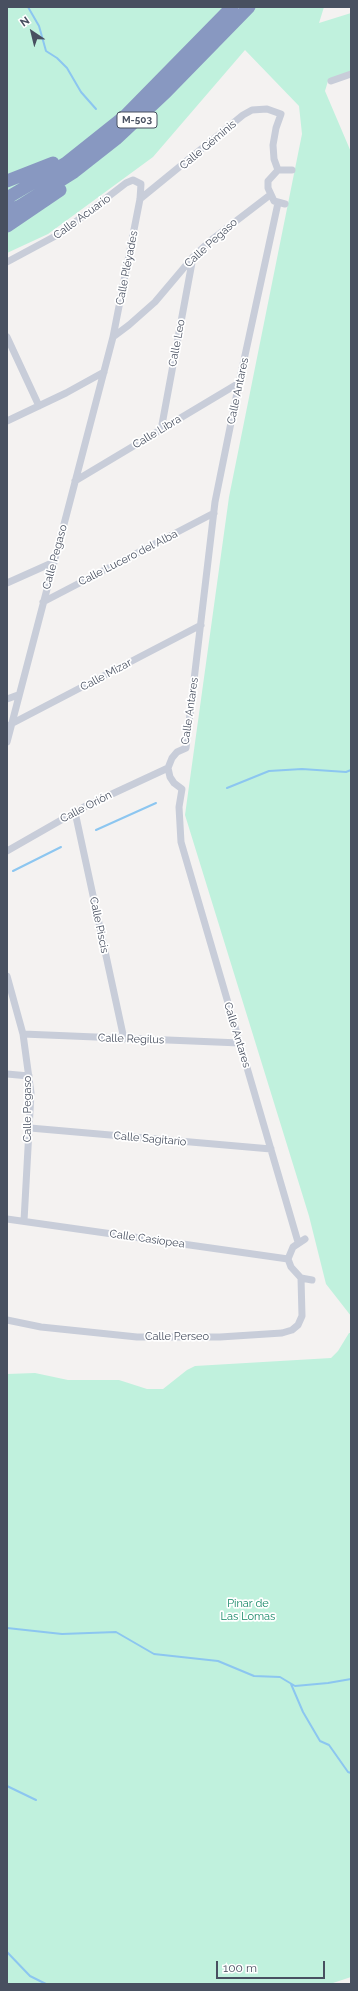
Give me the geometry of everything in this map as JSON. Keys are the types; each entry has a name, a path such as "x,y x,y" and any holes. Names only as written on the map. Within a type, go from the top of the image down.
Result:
{"highway":[{"name":"M-503","path":"7,198 66,163 124,116 232,7"},
{"name":"M-503","path":"7,212 20,206 74,172 116,139 166,92 249,7"},
{"name":"M-503","path":"7,226 66,186 121,144 147,120 166,92"},
{"name":"M-503","path":"7,181 45,167 67,156 124,116"}],"street":[{"path":"331,81 351,74"},
{"name":"Calle Géminis","path":"140,199 243,115 252,110 267,109 281,114 276,128 273,145 274,159 278,170"},
{"path":"270,195 268,181 278,170 292,170"},
{"name":"Calle Acuario","path":"7,262 61,233 126,183 133,180 141,184 140,199"},
{"name":"Calle Antares","path":"270,195 282,204 239,383 214,513 202,625 186,748 178,752 172,758 168,768 170,777 174,784 182,789 179,807 181,842 271,1149 302,1240 293,1247 288,1259"},
{"name":"Calle Pegaso","path":"7,742 18,695 113,337 130,325 155,302 193,257 233,222 270,195"},
{"name":"Calle Pléyades","path":"113,337 140,199"},
{"name":"Calle Leo","path":"160,430 193,257"},
{"path":"7,337 39,406"},
{"path":"7,420 66,393 104,372"},
{"name":"Calle Libra","path":"75,481 239,383"},
{"name":"Calle Lucero del Alba","path":"43,602 214,513"},
{"path":"7,583 54,562"},
{"name":"Calle Mizar","path":"11,724 202,625"},
{"path":"7,699 18,695"},
{"name":"Calle Orión","path":"7,852 75,812 168,768"},
{"name":"Calle Piscis","path":"75,812 124,1040"},
{"name":"Calle Pegaso","path":"7,976 23,1034 29,1076 30,1128 24,1221"},
{"name":"Calle Regilus","path":"23,1034 124,1040 240,1043"},
{"path":"7,1074 29,1076"},
{"name":"Calle Sagitario","path":"30,1128 271,1149"},
{"name":"Calle Casiopea","path":"7,1219 288,1259"},
{"path":"288,1259 291,1267 300,1278 312,1280"},
{"name":"Calle Perseo","path":"7,1320 41,1326 137,1337 220,1337 282,1333 292,1330 298,1325 302,1316 300,1278"}],"green space":[{"path":"7,7 324,7 319,23 351,13 351,72 328,81 325,91 351,152 351,1316 326,1284 309,1216 185,815 229,497 302,134 299,106 245,50 153,157 48,234 7,253"},
{"name":"Pinar de Las Lomas","path":"349,1333 351,1333 351,1977 330,1984 7,1984 7,1374 35,1373 68,1380 119,1380 147,1389 163,1389 187,1370 195,1366 331,1358 338,1351"}],"waterway":[{"path":"28,7 39,26 46,51 57,58 67,68 81,92 96,109"},
{"path":"227,788 269,771 302,769 346,772 351,770"},
{"path":"96,830 156,803"},
{"path":"13,871 61,847"},
{"path":"7,1628 62,1634 116,1632 154,1654 218,1661 254,1676 280,1677 295,1686 351,1679"},
{"path":"291,1684 303,1712 320,1741 329,1745 348,1772 351,1773"},
{"path":"7,1786 36,1800"},
{"path":"7,1952 30,1976 46,1984"}]}
